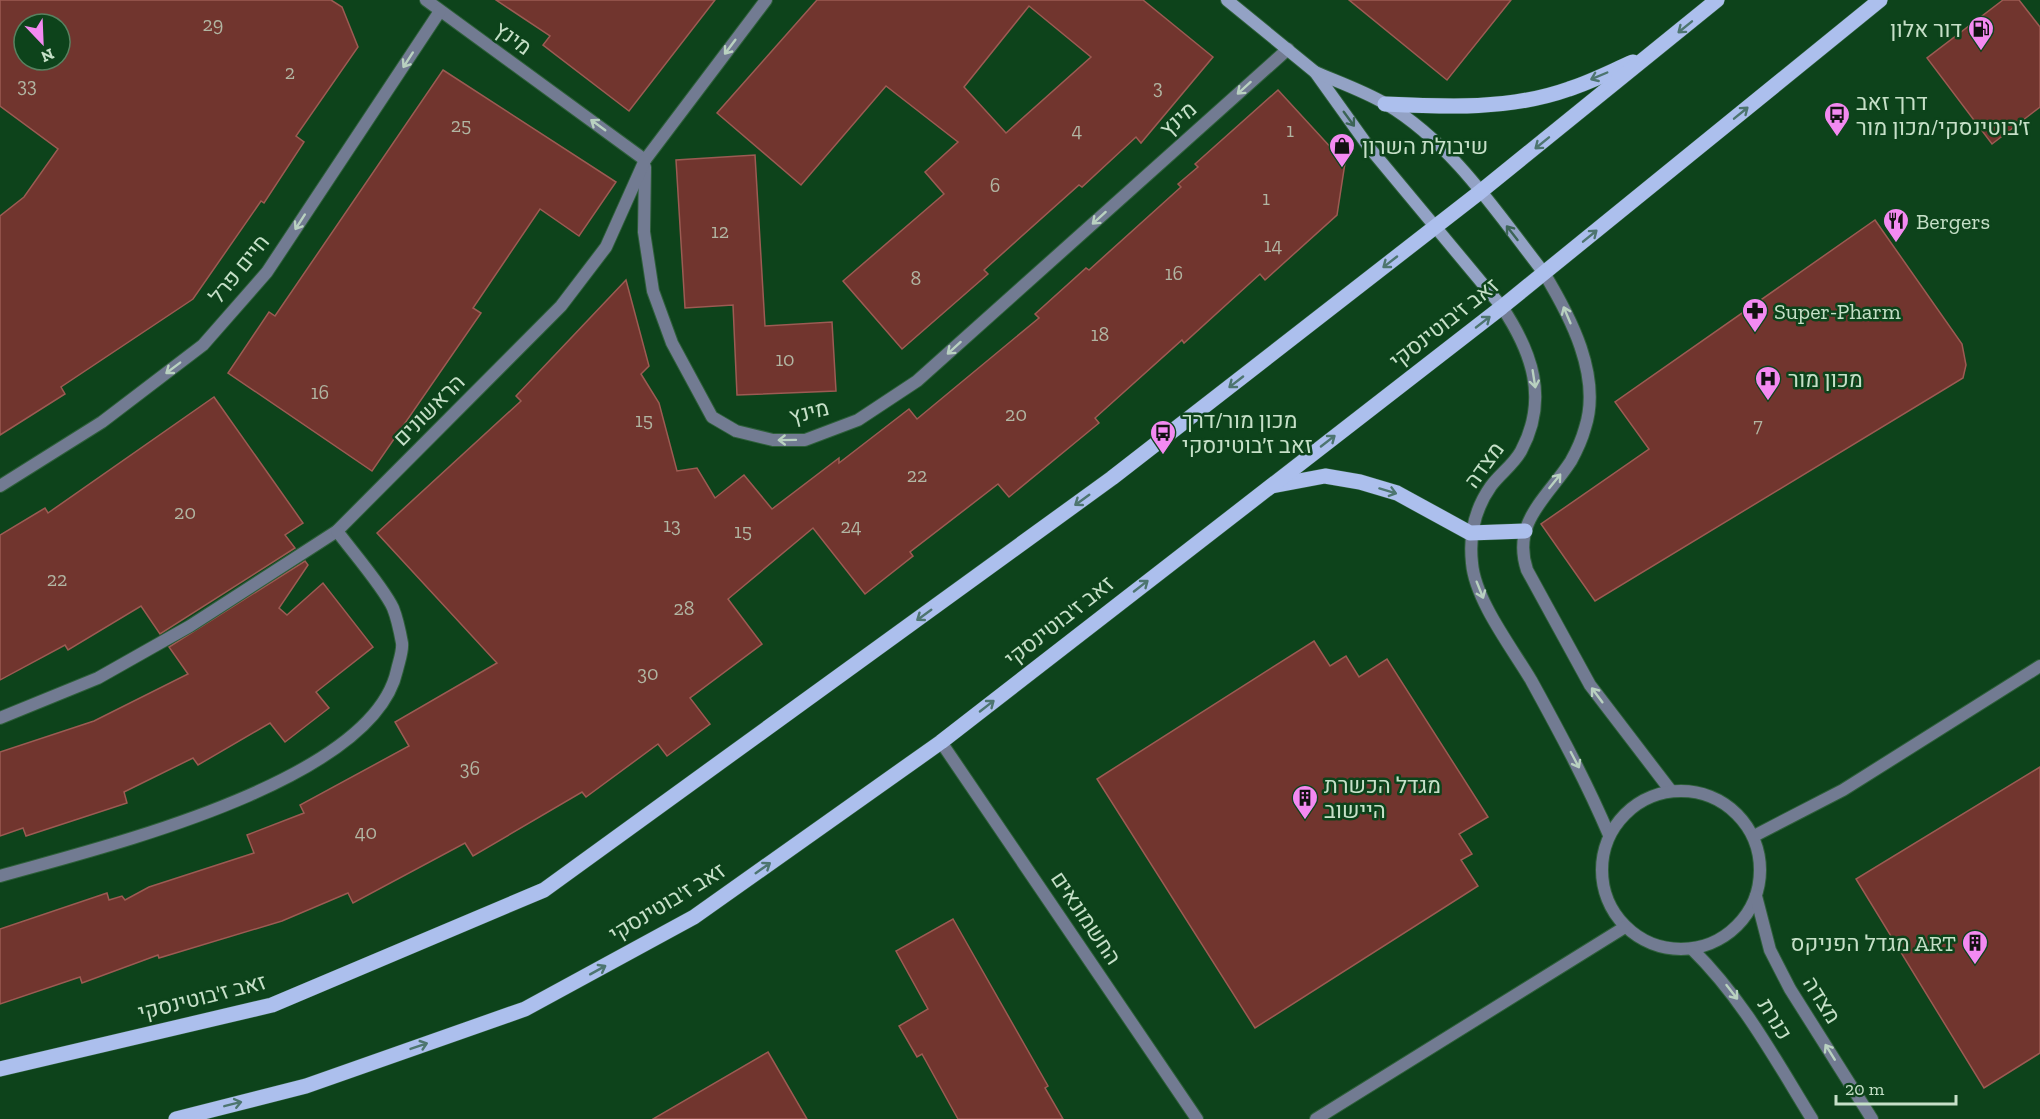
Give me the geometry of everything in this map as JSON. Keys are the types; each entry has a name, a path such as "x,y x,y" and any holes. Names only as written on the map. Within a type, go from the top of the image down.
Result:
{"main road":[{"name":"זאב ז'בוטינסקי","path":"0,1069 272,1005 544,890 1112,478 1437,226 1717,0"},
{"name":"זאב ז'בוטינסקי","path":"176,1119 306,1086 525,1009 694,917 941,741 1502,307 1880,0"},
{"path":"1385,104 1457,107 1512,103 1569,90 1653,53"},
{"path":"1269,486 1325,476 1360,482 1397,493 1470,533 1525,531"}],"street":[{"name":"מינץ","path":"426,0 645,160 644,232 653,291 672,343 712,417 736,431 773,440 805,440 858,420 917,381 1288,49"},
{"name":"הראשונים","path":"0,718 98,678 190,626 337,531 561,306 606,247 645,160 766,0"},
{"path":"1227,0 1315,72 1385,104 1438,144 1480,192 1544,273 1564,308 1581,350 1589,391 1586,426 1571,461 1540,500 1525,531 1523,557 1527,570 1590,685 1671,791"},
{"name":"חיים פרל","path":"0,486 102,423 203,345 267,272 440,11"},
{"name":"מצדה","path":"1315,72 1368,146 1437,226 1502,307 1521,336 1531,362 1536,390 1533,424 1520,453 1491,486 1477,512 1470,533 1472,566 1481,594 1566,742 1587,783 1609,835"},
{"path":"0,876 164,829 264,790 338,746 374,717 394,685 402,645 393,607 337,531"},
{"path":"1754,836 1843,790 2040,666"},
{"name":"החשמונאים","path":"941,741 1197,1119"},
{"path":"1671,791 1696,792 1720,800 1739,815 1754,836 1761,860 1752,908 1736,928 1716,942 1692,949 1667,949 1644,941 1624,927 1609,907 1602,883 1601,858 1609,835 1620,818 1635,805 1671,791"},
{"name":"מצדה","path":"1756,894 1770,950 1790,989 1872,1119"},
{"path":"1316,1119 1624,927"},
{"name":"כנרת","path":"1692,949 1719,976 1747,1012 1812,1119"}],"building":[{"path":"0,0 331,0 342,7 358,47 296,136 304,142 264,203 261,201 193,299 61,387 65,394 0,435 0,216 24,197 58,149 0,106"},
{"path":"496,0 715,0 629,111 543,45 550,36"},
{"path":"817,0 1143,0 1213,57 1141,143 1136,137 1082,187 1079,185 984,270 988,274 902,349 843,281 944,194 925,172 958,142 886,86 801,185 717,113","holes":["1029,6 1091,57 1006,133 964,87"]},
{"path":"1349,0 1511,0 1447,80"},
{"path":"2003,0 2019,0 2040,27 2040,107 1992,144 1927,58"},
{"path":"443,70 616,182 579,236 540,209 473,308 481,313 372,471 228,373 269,312 275,316"},
{"path":"1278,90 1345,163 1337,215 1265,280 1260,274 1184,343 1182,340 1095,418 1099,423 1009,497 998,484 910,552 913,556 865,594 813,528 728,599 762,644 690,698 710,724 667,756 658,744 586,797 582,792 473,856 465,843 353,903 348,893 282,921 159,958 158,955 82,983 80,977 0,1004 0,929 107,893 109,900 122,896 125,900 149,887 254,853 247,835 304,813 300,805 409,746 395,722 497,663 377,533 521,401 516,396 626,280 649,366 641,374 659,403 677,471 697,468 715,498 744,475 772,509 839,458 839,463 909,409 917,419 1039,318 1035,314 1086,268 1089,270 1181,187 1178,184 1198,167 1195,164"},
{"path":"755,155 765,326 832,322 836,391 737,395 733,305 685,308 676,160"},
{"path":"1875,220 1962,344 1966,365 1963,378 1595,601 1541,524 1649,449 1615,402"},
{"path":"214,397 303,523 285,535 295,548 160,634 141,606 68,650 65,645 0,680 0,535 45,508 48,513"},
{"path":"305,561 308,565 279,608 287,615 323,583 373,647 316,692 329,708 285,742 270,723 198,765 193,758 124,792 127,803 26,836 23,828 0,836 0,752 94,721 188,674 169,647"},
{"name":"מגדל הכשרת היישוב","path":"1314,641 1330,666 1346,656 1359,677 1387,659 1488,817 1459,834 1472,854 1461,860 1478,886 1255,1028 1097,779"},
{"name":"מגדל הפניקס ART","path":"2040,767 2040,1053 1984,1088 1856,879"},
{"path":"953,919 1048,1086 1045,1088 1063,1119 958,1119 922,1054 917,1057 899,1026 928,1009 896,951"},
{"path":"768,1052 807,1119 653,1119"}],"place":[{"name":"דור אלון","path":"1981,52"},
{"name":"דרך זאב ז׳בוטינסקי/מכון מור","path":"1837,138"},
{"name":"שיבולת השרון","path":"1342,169"},
{"name":"Bergers","path":"1896,244"},
{"name":"Super-Pharm","path":"1755,334"},
{"name":"מכון מור","path":"1768,402"},
{"name":"מכון מור/דרך זאב ז׳בוטינסקי","path":"1163,456"},
{"name":"מגדל הכשרת היישוב","path":"1305,821"},
{"name":"מגדל הפניקס ART","path":"1975,966"}]}
